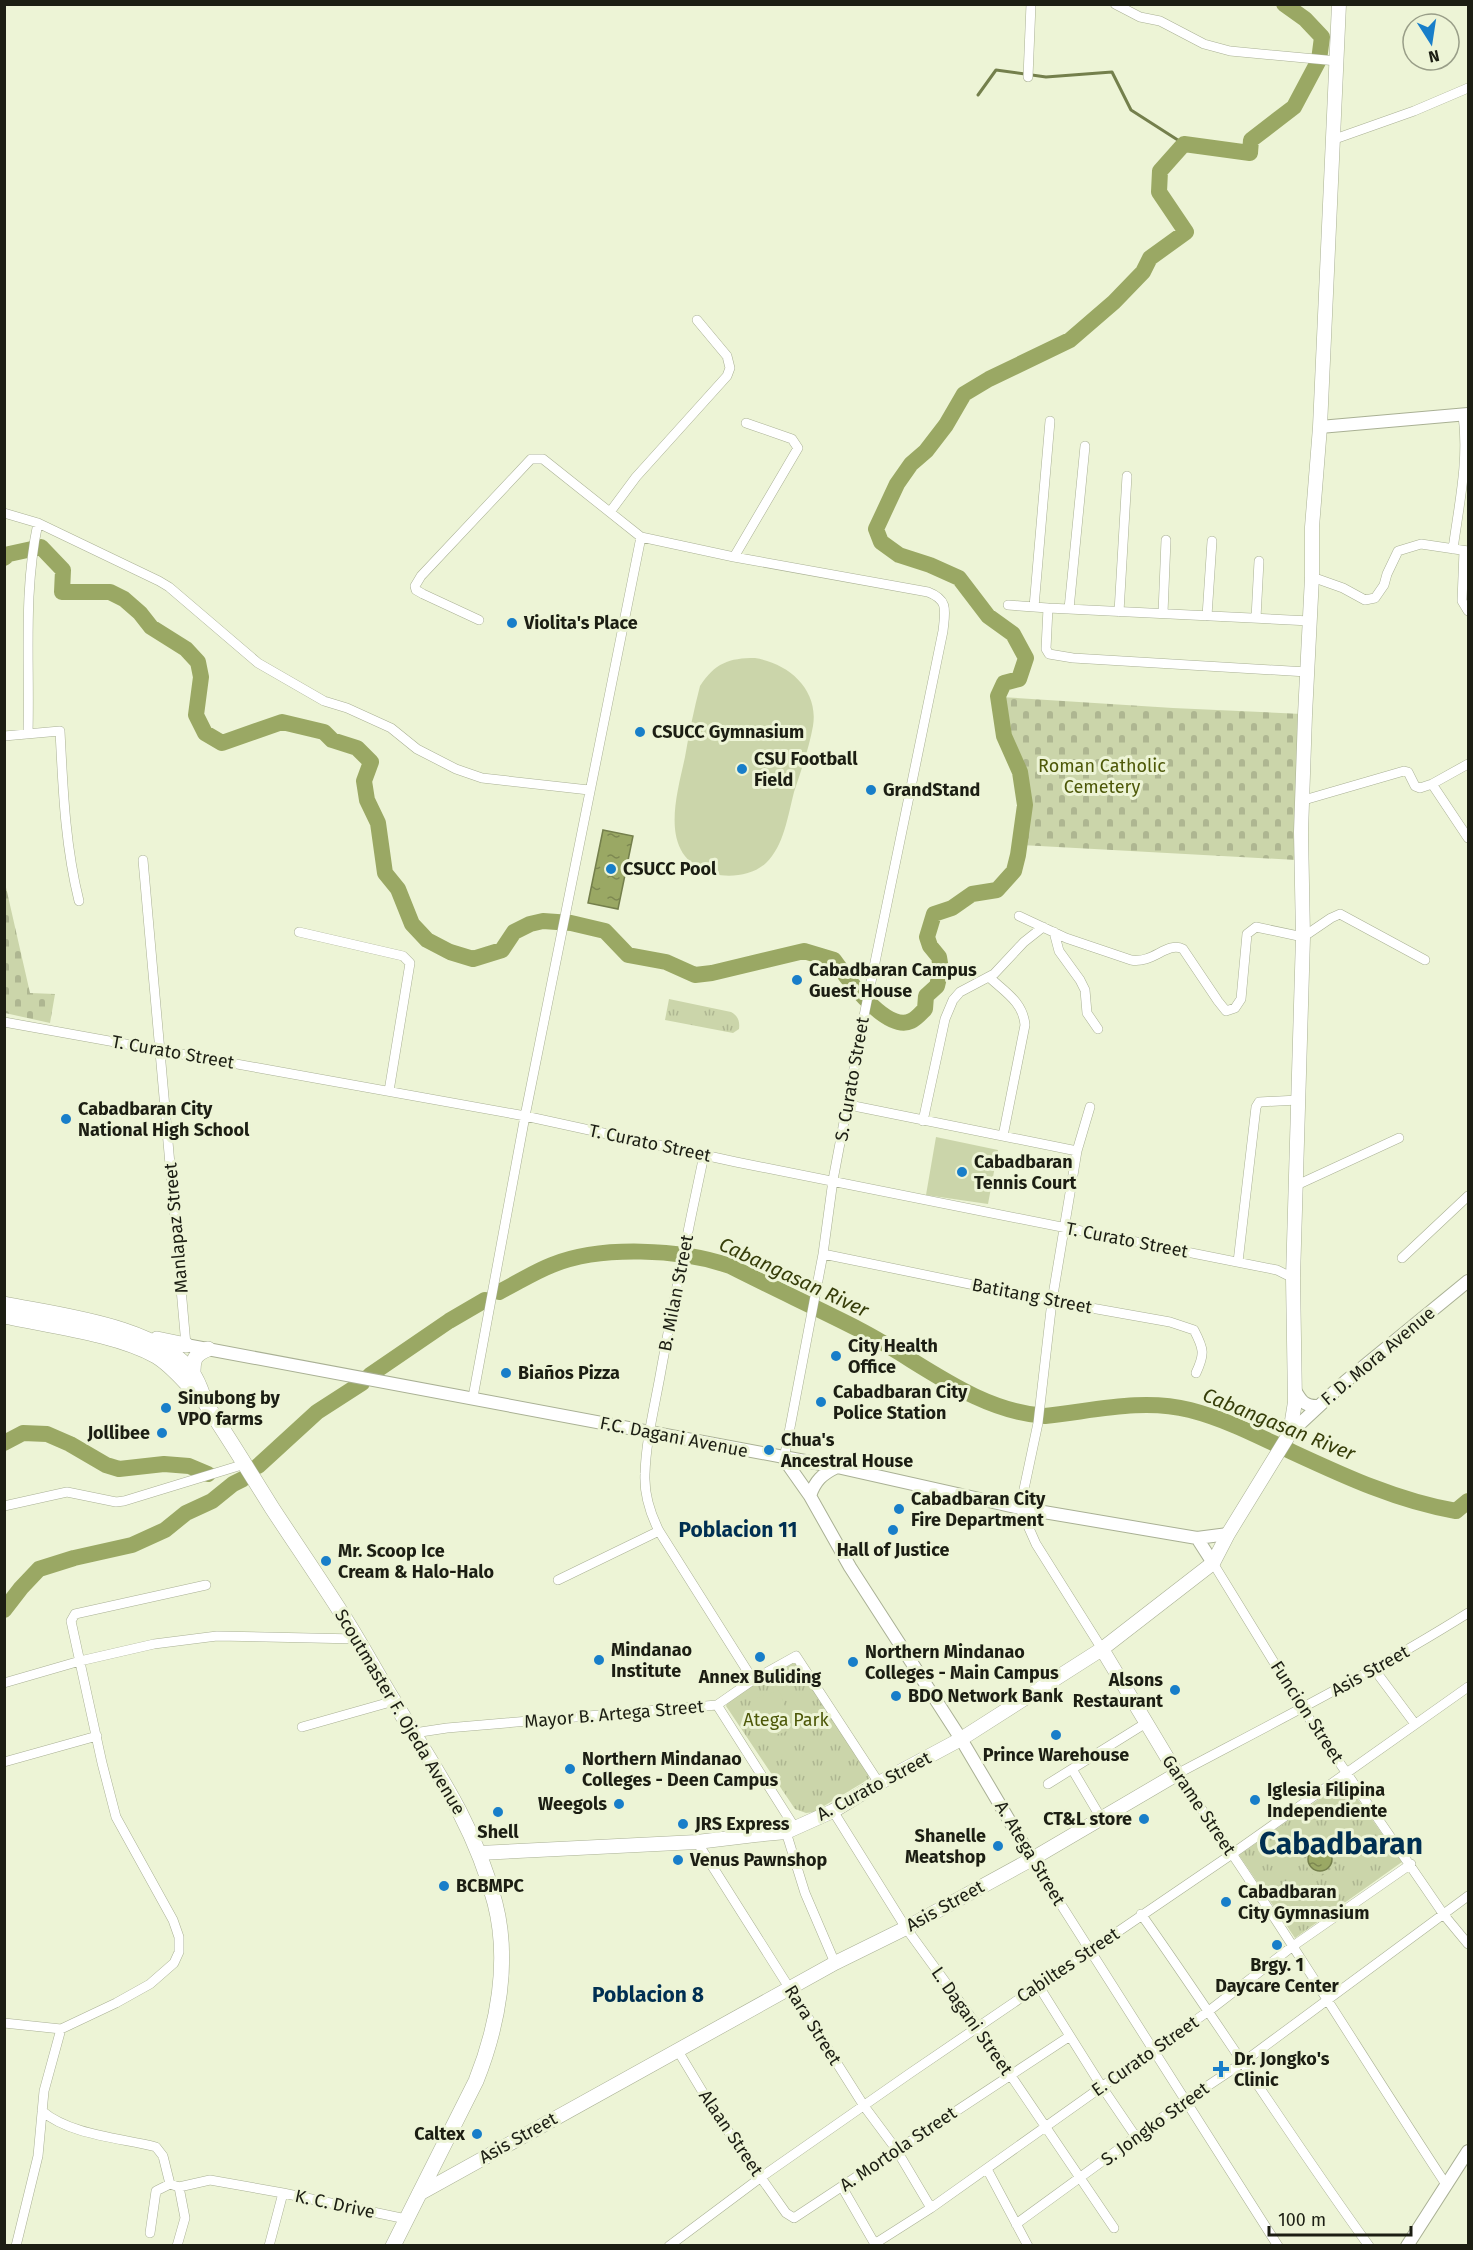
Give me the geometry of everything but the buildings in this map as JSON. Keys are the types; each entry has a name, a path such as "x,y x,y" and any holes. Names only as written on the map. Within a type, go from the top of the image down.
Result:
{"highway":[{"name":"Scoutmaster F. Ojeda Avenue","path":"4,1304 106,1326 140,1336 165,1348 193,1374 206,1404 357,1639 446,1784 479,1853 495,1904 502,1949 501,1980 485,2057 393,2246"},
{"name":"Scoutmaster F. Ojeda Avenue","path":"4,1316 115,1340 137,1347 172,1368 206,1404"},
{"path":"140,1336 186,1345"},
{"path":"193,1374 193,1359 196,1354 208,1349"}],"main road":[{"path":"1213,1563 1228,1534 1286,1441 1294,1390 1294,1270 1307,672 1312,527 1320,427 1332,140 1333,61 1339,4"},
{"name":"A. Curato Street","path":"479,1853 697,1842 790,1830 833,1811 879,1783 961,1739 1102,1649 1213,1563"},
{"name":"Garame Street","path":"1102,1649 1177,1774"},
{"name":"Asis Street","path":"419,2194 835,1963 906,1928 1032,1859 1177,1774"}],"street":[{"path":"1028,72 1032,4"},
{"path":"1115,4 1140,17 1160,21 1204,44 1230,51 1333,61"},
{"path":"1332,140 1414,111 1468,88"},
{"path":"610,512 636,477 727,376 730,368 727,356 697,320"},
{"path":"1320,427 1466,415 1466,464 1453,549"},
{"path":"1034,607 1050,421"},
{"path":"479,620 423,594 416,590 415,585 531,459 543,459 640,537 734,557 798,448 792,439 746,423"},
{"path":"1069,609 1085,446"},
{"path":"1119,612 1127,476"},
{"path":"4,513 38,523 159,581 258,663 324,701 347,708 391,728 417,749 456,769 482,777 589,790"},
{"path":"28,733 27,637 32,552 38,523"},
{"path":"473,1397 525,1116 640,537"},
{"path":"1163,613 1166,540"},
{"path":"1207,616 1212,541"},
{"path":"1312,577 1343,588 1365,600 1375,598 1384,585 1398,550 1422,544 1466,551 1461,601 1468,611"},
{"name":"S. Curato Street","path":"734,557 928,592 942,600 945,611 943,631 868,993 849,1105 833,1180 823,1254 784,1459"},
{"path":"1256,618 1259,561"},
{"path":"1008,605 1310,621"},
{"path":"1048,608 1046,649 1049,654 1072,658 1307,672"},
{"path":"4,736 60,731 64,814 70,866 79,901"},
{"path":"1304,800 1404,771 1408,772 1415,786 1420,788 1468,764"},
{"path":"1432,784 1468,838"},
{"name":"Manlapaz Street","path":"143,860 186,1345"},
{"path":"1019,916 1054,932 1136,961 1148,960 1170,948 1179,947 1183,949 1226,1011 1235,1008 1243,993 1247,934 1253,928 1267,928 1303,937 1340,914 1425,960"},
{"path":"923,1121 945,1019 953,999 960,992 989,977 1024,942 1043,927"},
{"path":"299,932 402,956 410,963 388,1091"},
{"path":"1054,932 1059,951 1085,990 1087,1013 1098,1029"},
{"path":"989,977 1019,1004 1025,1025 1004,1136"},
{"name":"T. Curato Street","path":"4,1022 525,1116 1064,1228 1277,1270 1294,1270"},
{"path":"1238,1262 1256,1107 1259,1102 1298,1100"},
{"path":"849,1105 1077,1151"},
{"path":"1020,1508 1038,1423 1052,1301 1077,1151 1090,1107"},
{"path":"1297,1185 1399,1138"},
{"name":"B. Milan Street","path":"704,1155 650,1431 645,1474 646,1492 658,1531 753,1680"},
{"path":"1402,1258 1468,1196"},
{"name":"Batitang Street","path":"823,1254 1052,1301 1170,1322 1194,1330 1201,1344 1203,1358 1196,1373"},
{"name":"F. D. Mora Avenue","path":"1286,1441 1346,1381 1468,1281"},
{"name":"F.C. Dagani Avenue","path":"186,1345 393,1385 473,1397 784,1459 837,1467 1020,1508 1197,1538 1228,1534"},
{"path":"1294,1390 1304,1404 1319,1406"},
{"name":"A. Atega Street","path":"784,1459 810,1496 850,1568 961,1739 1032,1859 1278,2246"},
{"path":"4,1506 67,1492 116,1502 124,1501 245,1464"},
{"path":"810,1496 818,1479 837,1467"},
{"name":"Garame Street","path":"1020,1508 1036,1544 1102,1649"},
{"path":"558,1580 658,1531"},
{"path":"1197,1538 1213,1563"},
{"name":"Funcion Street","path":"1213,1563 1302,1708 1444,1915 1468,1944"},
{"path":"4,2023 61,2029 150,1984 174,1963 179,1952 179,1937 173,1920 116,1817 72,1626 75,1614 206,1585"},
{"name":"Asis Street","path":"1177,1774 1374,1669 1468,1613"},
{"path":"4,1683 80,1661 154,1644 217,1636 357,1639"},
{"name":"Mayor B. Artega Street","path":"414,1733 447,1728 717,1705 792,1657 799,1658 879,1783"},
{"path":"1374,1669 1415,1724"},
{"name":"Cabiltes Street","path":"669,2246 760,2178 1038,1984 1232,1854 1468,1687"},
{"path":"302,1727 394,1701"},
{"path":"717,1705 790,1830 805,1893 835,1963"},
{"path":"1048,1784 1146,1723"},
{"path":"4,1762 97,1736"},
{"path":"1072,1769 1101,1818"},
{"name":"Garame Street","path":"1177,1774 1328,1999 1447,2186"},
{"name":"L. Dagani Street","path":"833,1811 906,1928 978,2026 1114,2228"},
{"name":"Rara Street","path":"697,1842 864,2106 896,2149 931,2208"},
{"name":"E. Curato Street","path":"876,2244 987,2169 1411,1864"},
{"name":"S. Jongko Street","path":"1016,2224 1185,2101 1242,2063 1468,1896"},
{"path":"1141,1914 1209,2010 1328,2190 1369,2246"},
{"path":"1038,1984 1136,2137"},
{"path":"16,2246 38,2156 44,2091 61,2029"},
{"name":"A. Mortola Street","path":"786,2213 794,2217 798,2216 1070,2036"},
{"name":"Alaan Street","path":"678,2051 716,2114 786,2213"},
{"path":"42,2111 55,2122 90,2133 123,2138 156,2147 163,2156 185,2218 177,2246"},
{"path":"1407,2246 1468,2151"},
{"path":"987,2169 1028,2246"},
{"path":"150,2233 156,2191 174,2185 210,2180 283,2193"},
{"path":"842,2187 876,2244"},
{"name":"K. C. Drive","path":"269,2246 283,2193 406,2219"}],"green space":[{"name":"CSU Football Field","path":"755,658 779,666 799,680 811,700 814,713 813,726 784,830 772,856 755,870 734,875 714,874 696,866 684,855 677,841 675,808 678,791 700,686 711,672 723,663"},
{"name":"Roman Catholic Cemetery","path":"1001,697 1302,714 1296,860 1021,845 1031,804 1024,769 1005,734"},
{"path":"5,883 30,993 55,994 50,1023 5,1013"},
{"path":"669,999 731,1012 738,1019 739,1029 733,1033 665,1020"},
{"name":"Cabadbaran Tennis Court","path":"936,1137 998,1150 988,1204 926,1195"},
{"name":"Atega Park","path":"794,1661 868,1774 869,1779 814,1812 806,1813 795,1809 726,1706 729,1699"},
{"path":"779,1690 793,1729 770,1737 757,1698"},
{"path":"1345,1781 1402,1862 1295,1938 1239,1855"},
{"path":"1323,1838 1340,1863 1316,1880 1299,1855"}],"water":[{"name":"CSUCC Pool","path":"603,830 633,836 618,909 588,903"},
{"path":"1320,1847 1325,1848 1331,1854 1331,1864 1325,1870 1320,1871 1315,1870 1309,1864 1308,1859 1309,1854 1315,1848"}],"waterway":[{"path":"4,558 9,554 41,547 63,570 62,592 110,592 124,599 151,627 186,649 198,662 201,677 196,715 205,733 222,743 282,722 324,732 332,740 357,748 371,762 364,781 367,800 378,823 385,873 398,889 412,924 427,940 450,952 473,959 502,950 514,932 530,924 543,921 571,923 605,931 628,955 666,962 695,975 804,951 834,960 857,990 890,1019 901,1023 911,1021 925,1009 926,996 937,986 941,969 939,957 930,946 927,937 934,914 952,908 972,894 997,890 1014,871 1025,805 1020,772 1004,736 998,696 1004,683 1019,679 1026,658 1013,634 988,616 959,578 899,555 881,542 876,529 897,484 911,464 926,451 946,425 964,394 989,379 1070,340 1114,302 1143,272 1150,258 1186,232 1159,192 1160,171 1184,144 1250,153 1251,140 1294,107 1319,60 1322,37 1305,19 1284,4"},
{"path":"978,95 996,70 1046,77 1112,72 1131,110 1184,144"},
{"name":"Cabangasan River","path":"499,1292 552,1265 594,1254 665,1253 710,1260 730,1266 860,1330 949,1383 995,1405 1045,1416 1136,1405 1190,1410 1228,1423 1329,1469 1412,1501 1456,1511 1468,1501"},
{"name":"Cabangasan River","path":"370,1375 449,1321 485,1300"},
{"name":"Cabangasan River","path":"258,1466 317,1412 362,1383"},
{"name":"Cabangasan River","path":"4,1443 23,1433 47,1434 70,1444 106,1465 119,1469 164,1464 189,1466 208,1474"},
{"name":"Cabangasan River","path":"4,1610 39,1569 74,1558 132,1545 165,1530 186,1513 212,1501 243,1479"}],"place":[{"name":"Violita's Place","path":"512,623"},
{"name":"CSUCC Gymnasium","path":"640,732"},
{"name":"CSU Football Field","path":"742,769"},
{"name":"GrandStand","path":"871,790"},
{"name":"CSUCC Pool","path":"611,869"},
{"name":"Cabadbaran Campus Guest House","path":"797,980"},
{"name":"Cabadbaran City National High School","path":"66,1119"},
{"name":"Cabadbaran Tennis Court","path":"962,1172"},
{"name":"City Health Office","path":"836,1356"},
{"name":"Biaños Pizza","path":"506,1373"},
{"name":"Cabadbaran City Police Station","path":"821,1402"},
{"name":"Sinubong by VPO farms","path":"166,1408"},
{"name":"Jollibee","path":"162,1433"},
{"name":"Chua's Ancestral House","path":"769,1450"},
{"name":"Cabadbaran City Fire Department","path":"899,1509"},
{"name":"Hall of Justice","path":"893,1530"},
{"name":"Mr. Scoop Ice Cream & Halo-Halo","path":"326,1561"},
{"name":"Annex Buliding","path":"760,1657"},
{"name":"Mindanao Institute","path":"599,1660"},
{"name":"Northern Mindanao Colleges - Main Campus","path":"853,1662"},
{"name":"Alsons Restaurant","path":"1175,1690"},
{"name":"BDO Network Bank","path":"896,1696"},
{"name":"Prince Warehouse","path":"1056,1735"},
{"name":"Northern Mindanao Colleges - Deen Campus","path":"570,1769"},
{"name":"Iglesia Filipina Independiente","path":"1255,1800"},
{"name":"Weegols","path":"619,1804"},
{"name":"Shell","path":"498,1812"},
{"name":"CT&L store","path":"1144,1819"},
{"name":"JRS Express","path":"683,1824"},
{"name":"Shanelle Meatshop","path":"998,1846"},
{"name":"Venus Pawnshop","path":"678,1860"},
{"name":"BCBMPC","path":"444,1886"},
{"name":"Cabadbaran City Gymnasium","path":"1226,1902"},
{"name":"Brgy. 1 Daycare Center","path":"1277,1945"},
{"name":"Dr. Jongko's Clinic","path":"1221,2069"},
{"name":"Caltex","path":"477,2134"}],"district":[{"name":"Poblacion 11","path":"738,1530"},
{"name":"Cabadbaran","path":"1341,1844"},
{"name":"Poblacion 8","path":"648,1995"}]}
